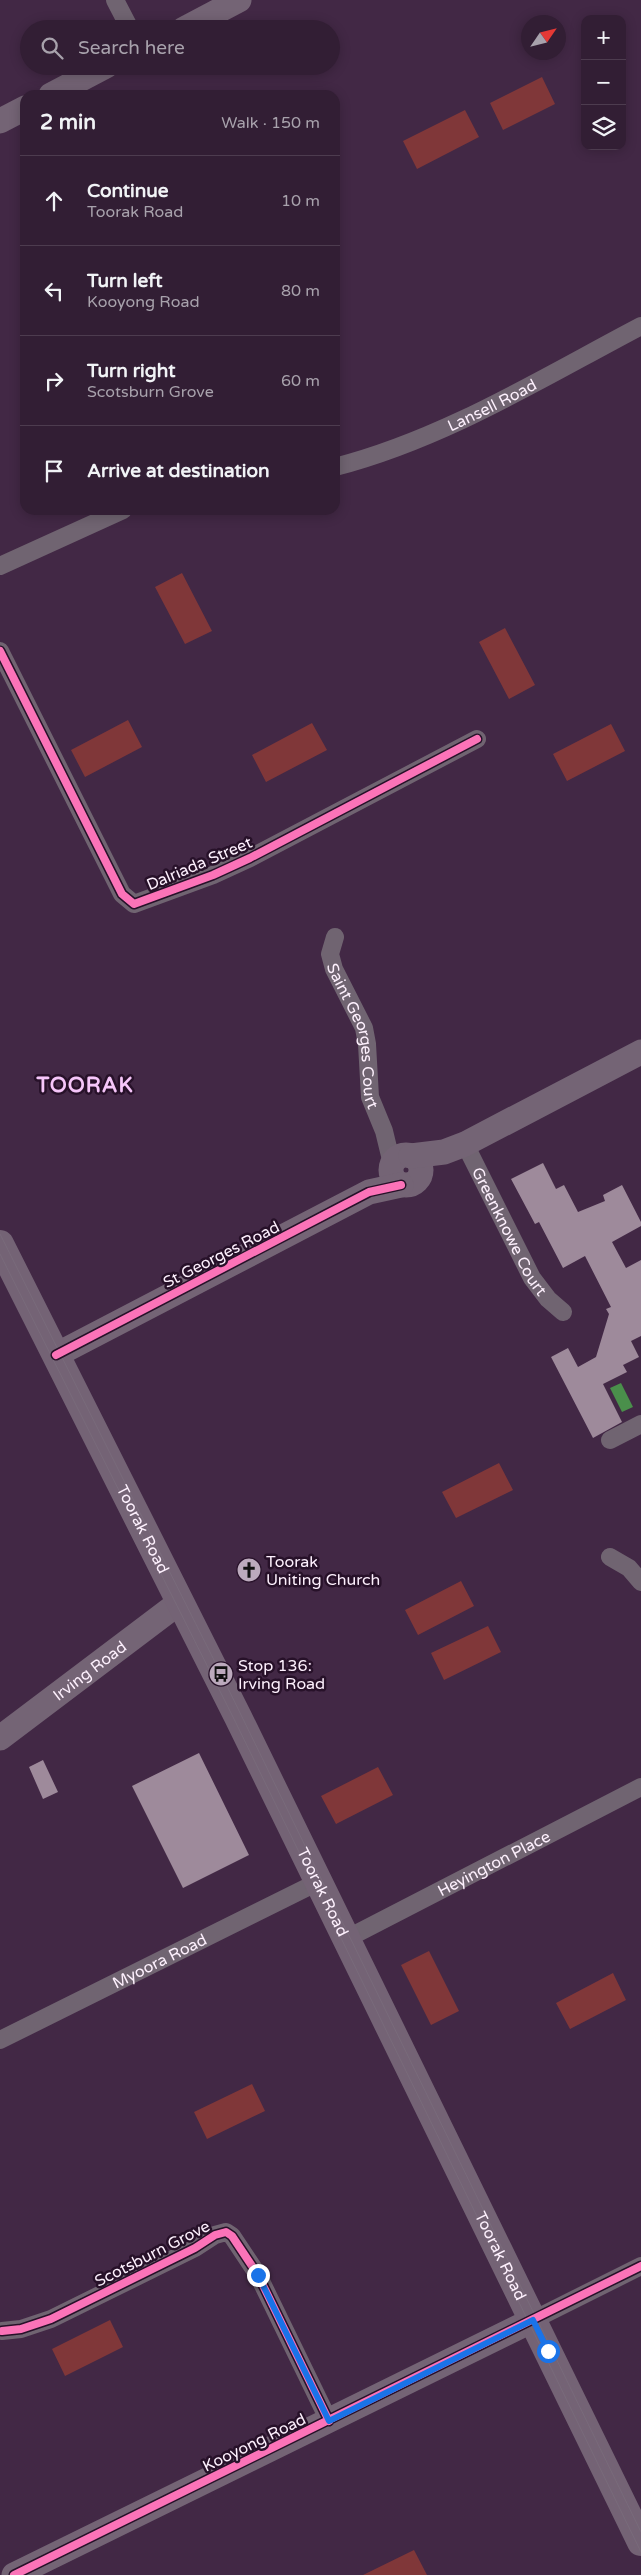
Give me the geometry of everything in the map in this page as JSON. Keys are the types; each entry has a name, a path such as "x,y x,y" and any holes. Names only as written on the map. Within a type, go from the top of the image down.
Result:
{"main road":[{"name":"Toorak Road","path":"0,1244 180,1602 641,2542"}],"street":[{"path":"115,0 125,20"},
{"path":"201,20 239,0"},
{"path":"60,90 89,75"},
{"path":"0,122 20,111"},
{"name":"Lansell Road","path":"340,466 378,456 440,432 641,326"},
{"path":"0,566 112,515"},
{"name":"Dalriada Street","path":"0,651 122,894 134,904 213,875 242,862 476,739"},
{"name":"Saint Georges Court","path":"335,936 330,954 334,969 364,1028 367,1044 370,1097 384,1132 404,1167"},
{"name":"St Georges Road","path":"56,1355 369,1192 404,1167 454,1148 641,1052"},
{"name":"Greenknowe Court","path":"454,1148 532,1278 548,1299 563,1312"},
{"path":"610,1440 641,1424"},
{"path":"610,1557 629,1568 641,1582"},
{"name":"Irving Road","path":"0,1738 180,1602"},
{"name":"Heyington Place","path":"346,1939 641,1787"},
{"name":"Myoora Road","path":"0,2040 318,1882"},
{"name":"Scotsburn Grove","path":"2,2331 21,2329 51,2319 195,2248 215,2235 226,2232 232,2236 258,2275 329,2421"},
{"name":"Kooyong Road","path":"14,2575 641,2266"}],"shaded area":[{"path":"542,77 555,104 503,130 490,103"},
{"path":"465,110 479,137 417,169 403,141"},
{"path":"182,573 212,631 185,644 155,587"},
{"path":"505,628 535,685 509,699 479,642"},
{"path":"128,720 142,747 85,777 71,750"},
{"path":"312,723 327,750 266,782 252,755"},
{"path":"611,724 625,751 567,781 553,754"},
{"path":"621,1383 633,1407 622,1412 610,1388"},
{"path":"499,1463 513,1490 456,1518 442,1492"},
{"path":"461,1581 474,1606 418,1635 405,1610"},
{"path":"488,1626 501,1652 444,1680 431,1653"},
{"path":"378,1767 393,1795 336,1824 321,1796"},
{"path":"429,1951 459,2011 431,2025 401,1965"},
{"path":"613,1973 626,2000 570,2029 556,2003"},
{"path":"252,2084 265,2111 207,2139 194,2112"},
{"path":"110,2320 123,2347 65,2376 52,2349"},
{"path":"414,2550 427,2575 363,2575"}],"building":[{"path":"543,1163 556,1189 564,1185 578,1212 605,1201 603,1195 622,1185 641,1222 641,1226 612,1242 626,1268 641,1260 641,1336 631,1341 639,1357 623,1365 627,1372 603,1384 622,1422 593,1438 551,1357 568,1348 578,1367 596,1357 609,1314 606,1309 611,1307 585,1256 563,1268 539,1222 535,1224 511,1179"},
{"path":"199,1753 249,1855 183,1888 132,1786"},
{"path":"43,1760 58,1792 43,1799 29,1767"}],"tram line":[{"path":"0,1234 221,1674 641,2532"},
{"path":"0,1254 234,1719 641,2552"}],"cycle path":[{"path":"0,651 122,894 134,904 213,875 250,858 477,739"},
{"path":"56,1355 369,1192 401,1185"},
{"path":"2,2331 21,2329 51,2319 195,2248 215,2235 226,2232 232,2236 258,2275 329,2421"},
{"path":"14,2575 641,2266"}],"place":[{"name":"Toorak Uniting Church","path":"249,1570"},
{"name":"Stop 136: Irving Road","path":"221,1674"}],"district":[{"name":"TOORAK","path":"85,1085"}],"route":[{"path":"258,2275 329,2421 533,2320 548,2351"}]}
